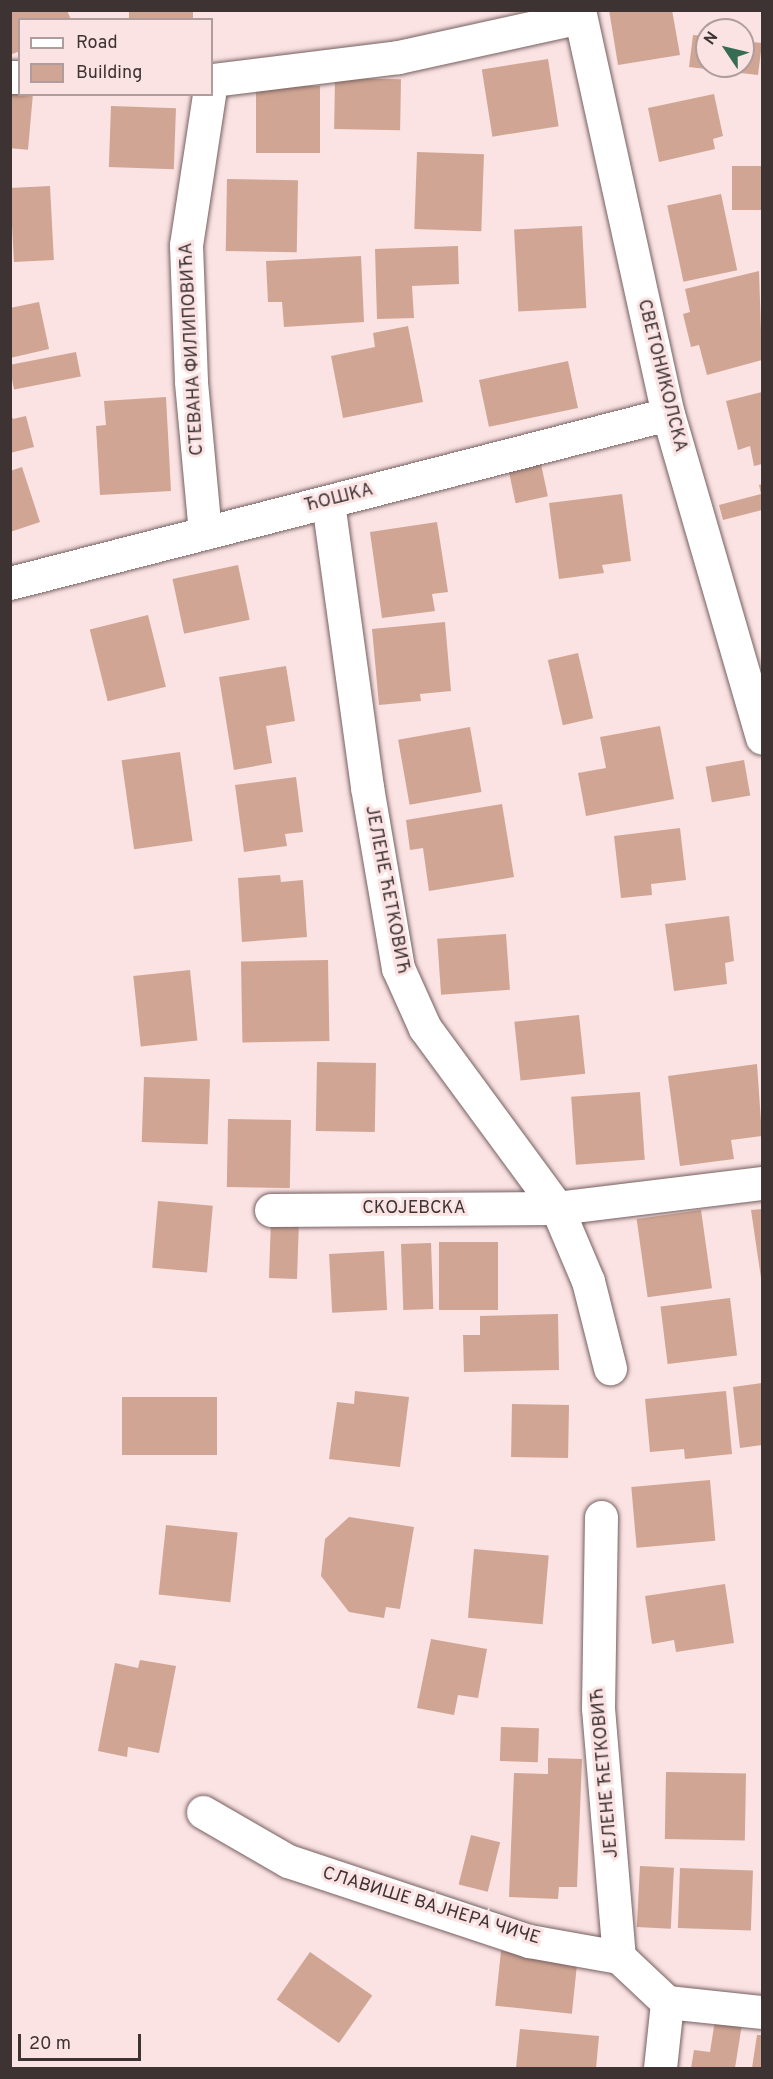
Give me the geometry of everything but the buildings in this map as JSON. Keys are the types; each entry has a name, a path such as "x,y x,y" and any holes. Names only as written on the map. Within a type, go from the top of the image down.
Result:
{"street":[{"path":"213,80 398,57 580,14"},
{"name":"СВЕТОНИКОЛСКА","path":"580,14 668,414 762,738"},
{"name":"СТЕВАНА ФИЛИПОВИЋА","path":"205,533 191,381 186,245 209,96"},
{"name":"ЋОШКА","path":"10,583 668,414"},
{"name":"ЈЕЛЕНЕ ЋЕТКОВИЋ","path":"328,502 367,787 398,968 425,1028 557,1208 588,1281 610,1368"},
{"name":"СКОЈЕВСКА","path":"271,1210 557,1208 762,1183"},
{"name":"ЈЕЛЕНЕ ЋЕТКОВИЋ","path":"601,1517 598,1708 619,1958"},
{"name":"СЛАВИШЕ ВАЈНЕРА ЧИЧЕ","path":"203,1812 288,1861 529,1941 619,1958"},
{"path":"619,1958 667,2002 762,2012"},
{"path":"660,2068 667,2002"}]}
